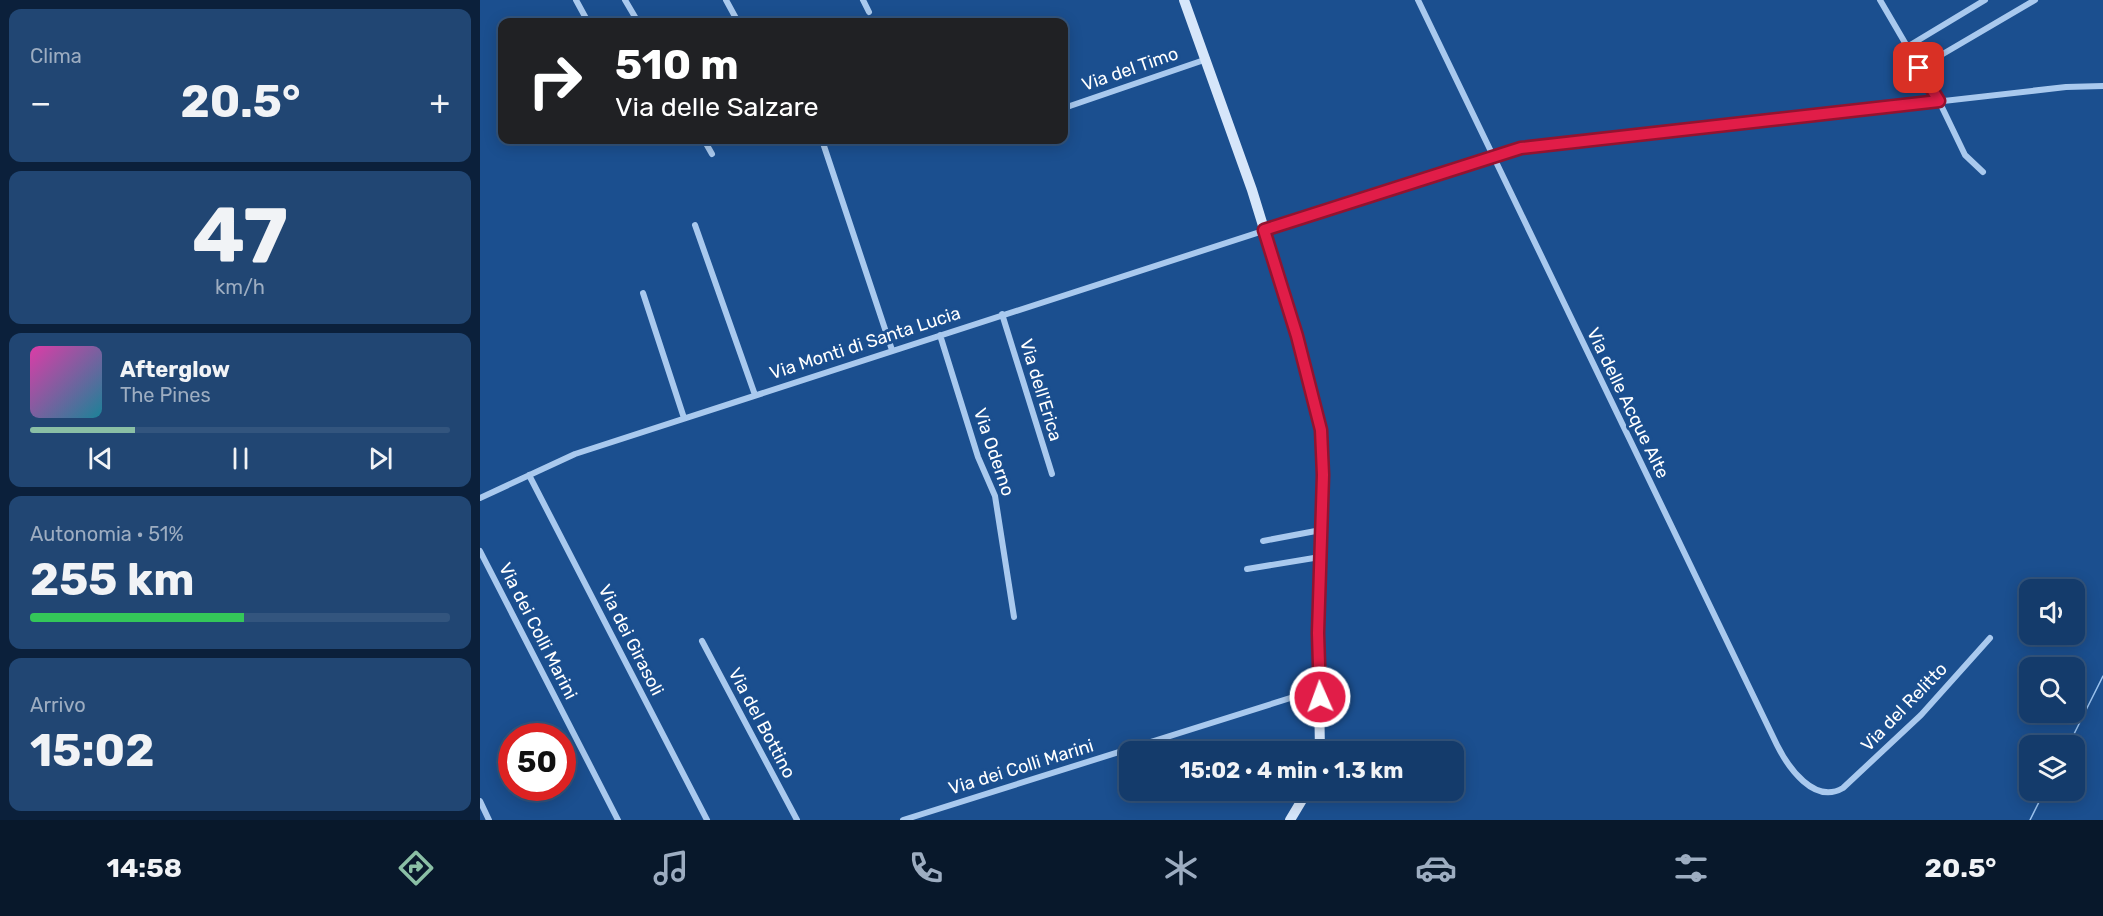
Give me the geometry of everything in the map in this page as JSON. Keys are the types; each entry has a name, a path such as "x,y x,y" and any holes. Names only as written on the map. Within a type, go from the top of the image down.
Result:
{"main road":[{"path":"1184,0 1207,59 1264,230 1297,336 1319,420 1322,460 1318,633 1320,741"},
{"path":"1290,820 1301,801"}],"street":[{"path":"576,0 586,18"},
{"path":"625,0 636,18"},
{"path":"726,0 736,18"},
{"path":"863,0 869,12"},
{"name":"Via delle Acque Alte","path":"1418,0 1778,749 1808,785 1823,792 1836,792"},
{"path":"1880,0 1939,101 1965,154 1983,172"},
{"path":"1907,47 1985,0"},
{"path":"1919,68 2035,0"},
{"name":"Via del Timo","path":"1068,107 1207,59"},
{"name":"Via Monti di Santa Lucia","path":"480,498 563,459 684,418 1493,156 1530,147 1939,101 2072,87 2103,86"},
{"path":"706,144 712,154"},
{"path":"823,144 892,350"},
{"path":"695,225 755,395"},
{"path":"643,293 684,418"},
{"name":"Via dell'Erica","path":"1002,314 1052,474"},
{"name":"Via Oderno","path":"940,334 977,453 995,495 1014,617"},
{"name":"Via dei Girasoli","path":"529,474 707,820"},
{"path":"1263,541 1321,530"},
{"name":"Via dei Colli Marini","path":"480,551 618,820"},
{"path":"1247,569 1320,557"},
{"name":"Via del Relitto","path":"1836,792 1845,787 1921,715 1990,638"},
{"name":"Via del Bottino","path":"702,641 797,820"},
{"name":"Via dei Colli Marini","path":"903,820 1320,689"},
{"path":"480,801 489,820"}],"waterway":[{"path":"2074,735 2103,676"},
{"path":"2030,820 2040,801"}],"route":[{"path":"1320,697 1318,633 1323,475 1321,430 1297,336 1264,230 1521,148 1939,101 1919,68"}]}
